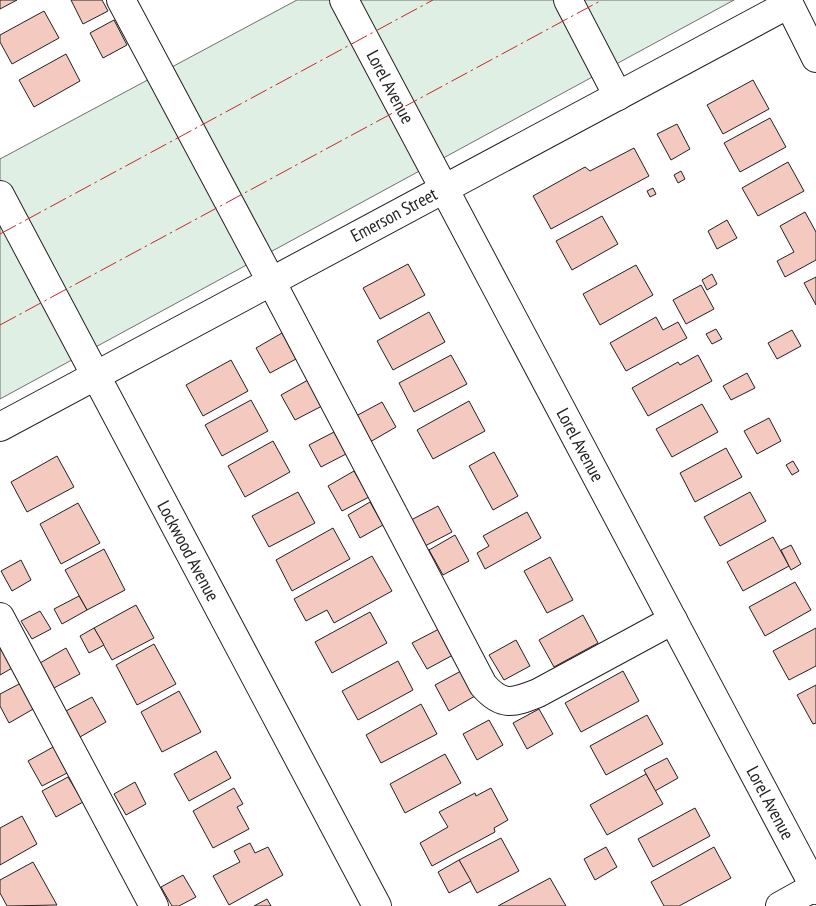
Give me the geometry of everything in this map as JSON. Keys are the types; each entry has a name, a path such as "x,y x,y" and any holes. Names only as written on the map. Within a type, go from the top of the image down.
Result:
{"street":[{"path":"120,0 271,281 483,685 493,696 505,702 519,701 538,693 673,620"},
{"name":"Lorel Avenue","path":"344,0 816,888"},
{"path":"568,0 618,96"},
{"path":"788,2 816,58"},
{"name":"Emerson Street","path":"0,427 618,96 788,2"},
{"name":"Lockwood Avenue","path":"0,195 377,906"},
{"path":"0,616 154,906"},
{"path":"780,906 816,888"}],"green space":[{"path":"297,0 734,0 0,399 0,159"}],"building":[{"path":"0,0 17,0 0,9"},
{"path":"71,0 102,0 108,11 83,24"},
{"path":"44,11 59,38 12,64 0,42 0,35"},
{"path":"114,20 127,45 103,58 90,33"},
{"path":"66,54 80,81 34,107 19,80"},
{"path":"753,80 769,109 723,134 707,105"},
{"path":"770,118 786,147 740,172 724,143"},
{"path":"677,124 690,149 671,160 657,134"},
{"path":"634,148 649,176 551,229 533,196 585,167 590,171"},
{"path":"788,162 804,191 758,216 742,188"},
{"path":"681,171 685,179 678,183 674,175"},
{"path":"653,188 656,194 650,197 647,191"},
{"path":"805,212 816,232 816,260 785,277 777,261 794,252 780,226"},
{"path":"602,216 618,244 572,270 556,241"},
{"path":"727,220 737,238 717,249 708,231"},
{"path":"408,264 425,295 380,319 363,288"},
{"path":"636,265 653,295 600,325 583,294"},
{"path":"712,274 717,284 707,290 702,280"},
{"path":"816,277 816,305 804,283"},
{"path":"701,285 714,309 686,324 673,300"},
{"path":"429,312 445,342 393,370 377,341"},
{"path":"656,317 663,330 678,322 687,338 626,371 610,343"},
{"path":"716,329 722,339 712,344 706,334"},
{"path":"792,330 801,346 777,359 768,343"},
{"path":"282,333 296,359 270,373 256,348"},
{"path":"451,355 467,384 414,412 399,383"},
{"path":"698,355 712,381 648,416 632,388 678,362 680,365"},
{"path":"231,360 248,391 203,416 186,385"},
{"path":"747,373 755,388 731,400 723,386"},
{"path":"308,380 322,406 295,420 281,395"},
{"path":"251,400 268,431 222,456 205,425"},
{"path":"469,401 485,431 433,459 417,430"},
{"path":"382,402 396,427 370,442 356,416"},
{"path":"702,404 718,432 672,457 656,429"},
{"path":"769,418 781,441 757,454 744,431"},
{"path":"334,432 346,454 321,467 309,445"},
{"path":"273,441 290,472 245,497 228,466"},
{"path":"726,448 742,477 695,502 680,473"},
{"path":"494,452 518,496 493,510 469,466"},
{"path":"57,456 74,487 27,512 11,482"},
{"path":"793,461 799,471 792,475 786,465"},
{"path":"354,471 369,497 342,511 328,486"},
{"path":"298,492 315,523 269,547 252,516"},
{"path":"750,492 766,521 720,546 704,517"},
{"path":"370,502 383,525 360,538 348,515"},
{"path":"78,503 100,543 61,564 40,524"},
{"path":"438,506 452,532 425,546 411,520"},
{"path":"527,512 541,538 485,569 477,553 489,546 483,536"},
{"path":"333,528 350,559 292,591 276,560"},
{"path":"455,535 469,561 443,575 429,550"},
{"path":"773,537 789,566 743,591 727,562"},
{"path":"791,545 801,564 791,570 781,550"},
{"path":"104,549 125,590 87,610 65,570"},
{"path":"372,556 392,591 334,623 327,610 306,621 294,599"},
{"path":"550,557 573,600 547,613 524,571"},
{"path":"21,560 31,580 12,591 1,571"},
{"path":"795,582 811,610 765,636 749,607"},
{"path":"79,596 87,610 62,624 54,609"},
{"path":"136,605 154,638 112,660 94,628"},
{"path":"40,611 51,629 32,639 21,621"},
{"path":"370,612 387,643 332,673 315,642"},
{"path":"583,615 598,643 554,667 539,640"},
{"path":"94,628 104,645 89,653 80,636"},
{"path":"816,628 816,666 789,680 773,651"},
{"path":"439,629 453,655 427,669 412,643"},
{"path":"516,640 530,666 504,680 489,655"},
{"path":"0,642 14,667 0,675"},
{"path":"154,644 176,684 137,705 116,665"},
{"path":"66,648 80,674 54,688 40,663"},
{"path":"398,661 413,690 358,720 342,691"},
{"path":"461,671 475,696 449,711 435,685"},
{"path":"623,671 639,701 581,732 565,703"},
{"path":"21,683 35,708 9,723 0,706 0,694"},
{"path":"816,685 816,723 813,724 797,695"},
{"path":"179,691 201,732 162,752 141,712"},
{"path":"92,697 106,722 80,737 66,711"},
{"path":"421,704 437,734 381,763 366,735"},
{"path":"539,709 553,734 527,749 513,723"},
{"path":"647,715 663,744 606,775 590,746"},
{"path":"489,720 503,745 477,760 463,734"},
{"path":"55,746 69,772 42,786 28,761"},
{"path":"216,751 231,778 189,801 174,774"},
{"path":"445,754 461,783 405,813 390,784"},
{"path":"667,758 678,778 655,791 644,770"},
{"path":"646,774 663,804 607,835 590,805"},
{"path":"68,777 83,802 56,817 42,791"},
{"path":"135,782 146,804 126,815 114,794"},
{"path":"234,788 243,804 237,807 249,829 213,848 193,811"},
{"path":"491,788 508,820 494,828 495,832 432,866 420,843 448,827 439,812 475,793 476,796"},
{"path":"695,808 710,836 653,867 638,839"},
{"path":"22,816 37,844 0,865 0,828"},
{"path":"501,838 519,871 477,893 459,860"},
{"path":"250,843 255,853 268,847 283,875 229,905 213,876 240,862 234,851"},
{"path":"606,847 617,867 595,880 584,859"},
{"path":"714,847 731,878 679,906 664,906 651,882"},
{"path":"459,860 471,881 449,893 438,872"},
{"path":"33,862 57,905 7,906 0,893 0,880"},
{"path":"183,875 196,897 179,906 172,906 161,887"},
{"path":"550,878 566,906 498,906"},
{"path":"267,899 271,906 254,906"}],"power":[{"path":"0,234 433,0"},
{"path":"0,325 602,0"}]}
